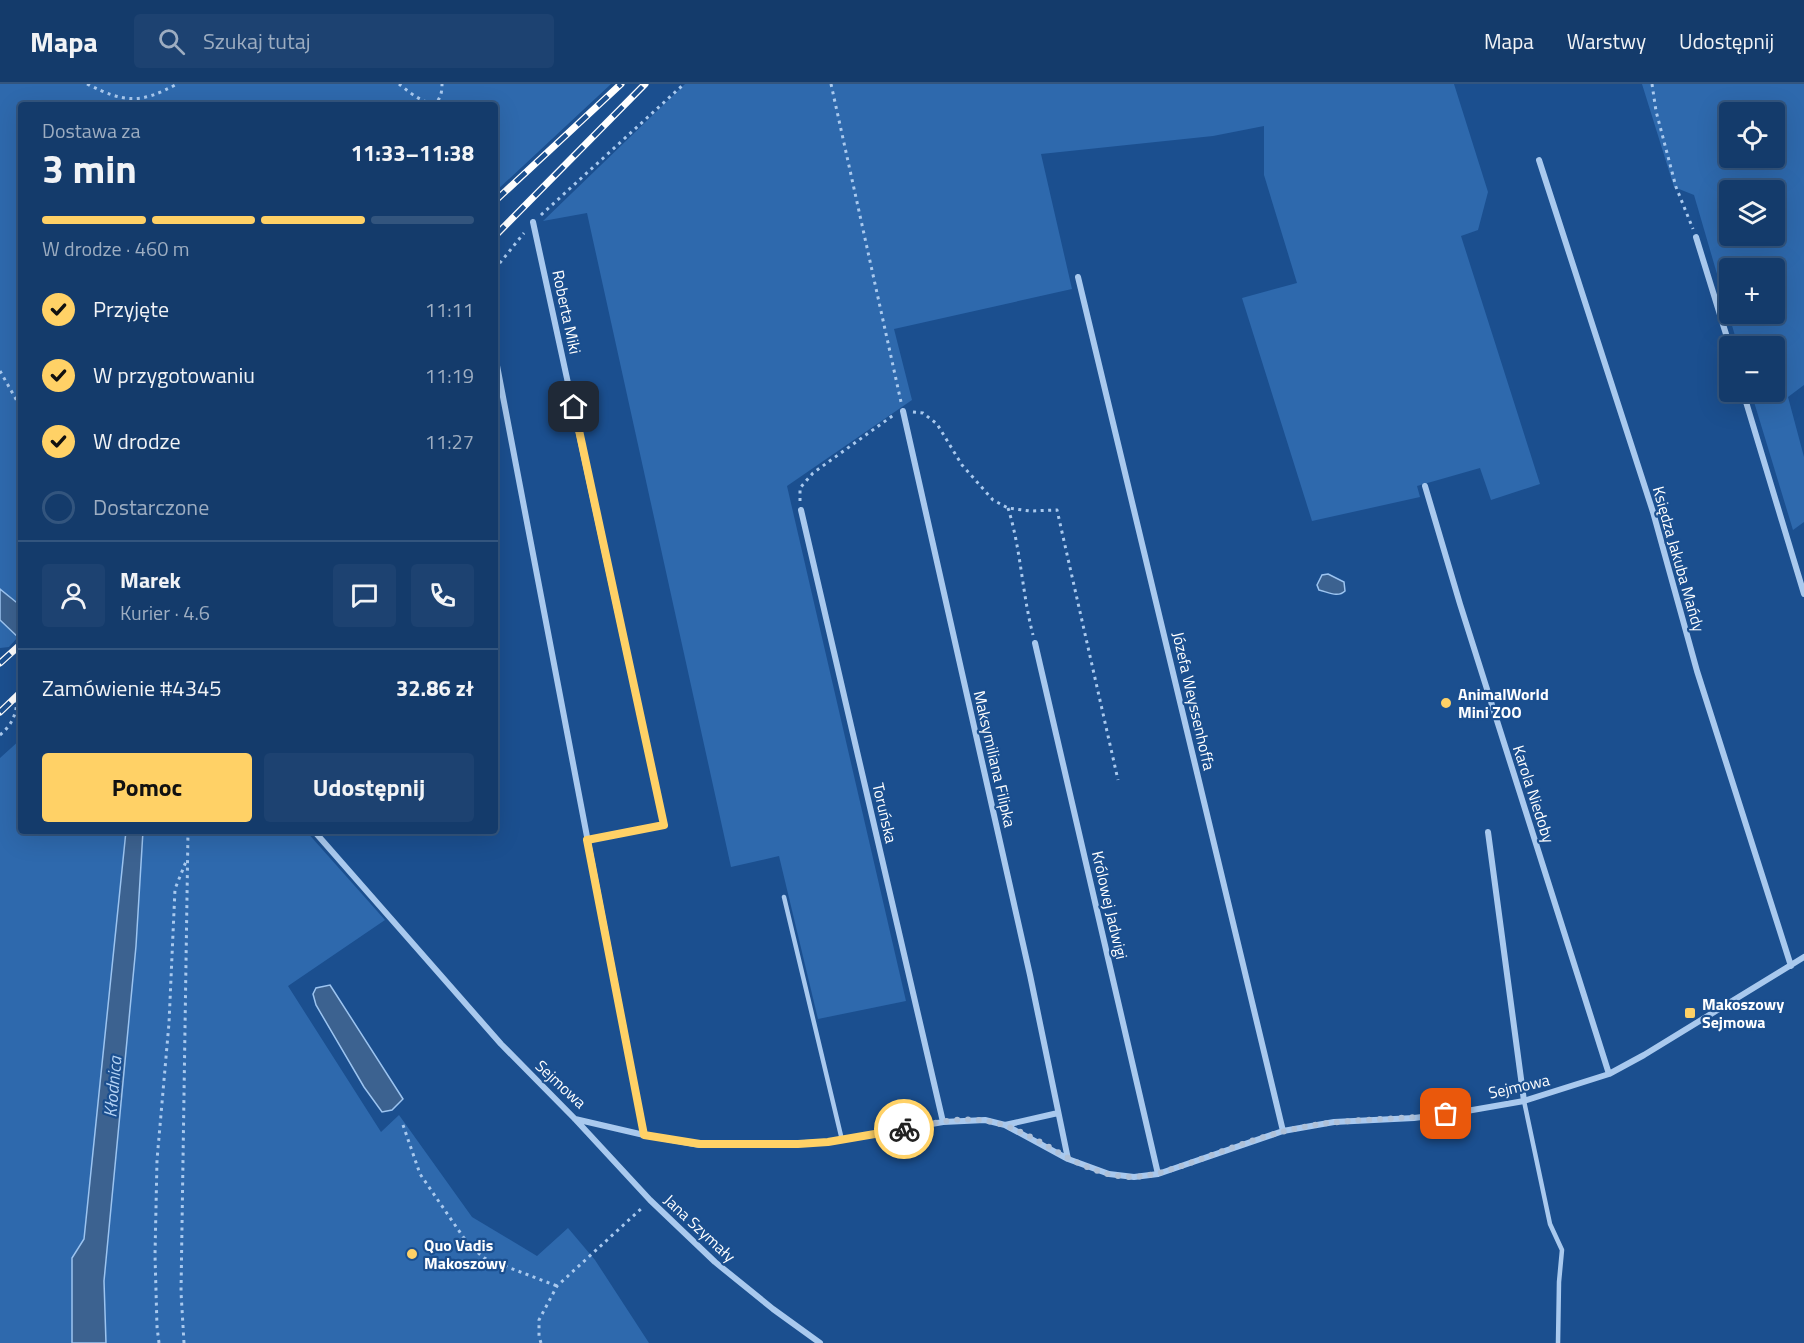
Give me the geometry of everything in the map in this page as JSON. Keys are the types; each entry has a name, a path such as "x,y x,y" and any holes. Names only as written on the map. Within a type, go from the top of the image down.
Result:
{"street":[{"name":"Księdza Jakuba Mańdy","path":"1539,160 1653,512 1697,671 1791,966"},
{"name":"Roberta Miki","path":"533,222 664,825 587,840"},
{"path":"1696,237 1727,336"},
{"name":"Józefa Weyssenhoffa","path":"1078,277 1283,1131"},
{"path":"498,371 644,1135"},
{"path":"1746,402 1804,594"},
{"name":"Maksymiliana Filipka","path":"903,411 1025,952 1068,1159"},
{"name":"Karola Niedoby","path":"1425,486 1460,604 1609,1074"},
{"name":"Toruńska","path":"801,510 943,1122"},
{"name":"Królowej Jadwigi","path":"1035,643 1158,1174"},
{"path":"1488,832 1524,1101"},
{"name":"Sejmowa","path":"317,834 501,1044 575,1119 644,1135 700,1144 798,1144 842,1140 943,1122 985,1120 1005,1125 1068,1159 1109,1174 1134,1177 1158,1174 1283,1131 1334,1122 1414,1118 1524,1101 1609,1074 1653,1050 1804,957"},
{"path":"1005,1125 1058,1113"},
{"name":"Jana Szymały","path":"575,1119 650,1200 715,1262 820,1343"}],"lane":[{"path":"784,897 842,1140"},
{"path":"1524,1101 1550,1224 1562,1250 1558,1343"}],"path":[{"path":"87,84 116,96 142,99 159,94 177,84"},
{"path":"399,84 422,101 427,102"},
{"path":"438,102 442,84"},
{"path":"498,264 533,222 684,84"},
{"path":"831,84 903,411"},
{"path":"1652,84 1656,111 1676,187 1696,237"},
{"path":"0,371 18,403"},
{"path":"801,510 800,488 813,473 891,416 903,411 923,413 938,424 962,465 993,500 1008,508 1030,511 1057,510 1118,780"},
{"path":"1008,508 1016,542 1026,609 1035,643"},
{"path":"0,735 10,727 15,717 17,696"},
{"path":"184,1343 181,1292 189,834"},
{"path":"159,1343 155,1255 157,1160 169,1023 175,889 188,856"},
{"path":"403,1125 420,1174 468,1244 484,1258 557,1286"},
{"path":"542,1343 539,1336 539,1320 557,1286 650,1200"}],"shaded area":[{"path":"0,84 611,84 498,189 498,102 18,102 18,604 0,589"},
{"path":"685,84 1454,84 1488,192 1478,230 1461,236 1540,484 1491,500 1480,468 1417,486 1420,497 1312,521 1242,298 1297,283 1264,175 1264,126 1213,136 1041,154 1072,289 894,329 912,400 787,486 906,1001 818,1019 779,856 731,867 587,213 543,221"},
{"path":"1642,84 1804,84 1804,385 1788,397 1804,457 1804,522 1793,530 1754,402 1785,402 1785,336 1735,336 1732,324 1785,324 1785,258 1719,258 1719,281 1694,195 1674,187"},
{"path":"0,620 18,637 9,647 0,648"},
{"path":"18,742 18,834 126,834 84,1239 72,1258 72,1343 0,1343 0,758"},
{"path":"143,834 309,834 385,920 288,986 381,1132 399,1115 472,1217 537,1256 568,1228 595,1260 649,1343 106,1343 104,1281 136,946"}],"water":[{"path":"1328,574 1344,582 1345,591 1336,594 1319,590 1317,585 1322,575"},
{"path":"0,589 18,604 18,637 0,620"},
{"name":"Kłodnica","path":"126,834 143,834 136,946 104,1281 106,1343 72,1343 72,1258 84,1239"},
{"path":"330,985 403,1099 392,1110 382,1112 364,1087 316,1005 313,994 316,988"}],"railway":[{"path":"498,198 621,84"},
{"path":"498,233 645,84"},
{"path":"0,663 18,647"},
{"path":"0,712 18,695"}],"way so far":[{"path":"904,1129 943,1122 985,1120 1005,1125 1085,1166 1109,1174 1134,1177 1158,1174 1283,1131 1334,1122 1446,1114"}],"place":[{"name":"AnimalWorld Mini ZOO","path":"1446,703"},
{"name":"Makoszowy Sejmowa","path":"1690,1013"},
{"name":"Quo Vadis Makoszowy","path":"412,1254"}],"route":[{"path":"574,407 664,825 587,840 644,1135 700,1144 798,1144 828,1142 904,1129"}]}
